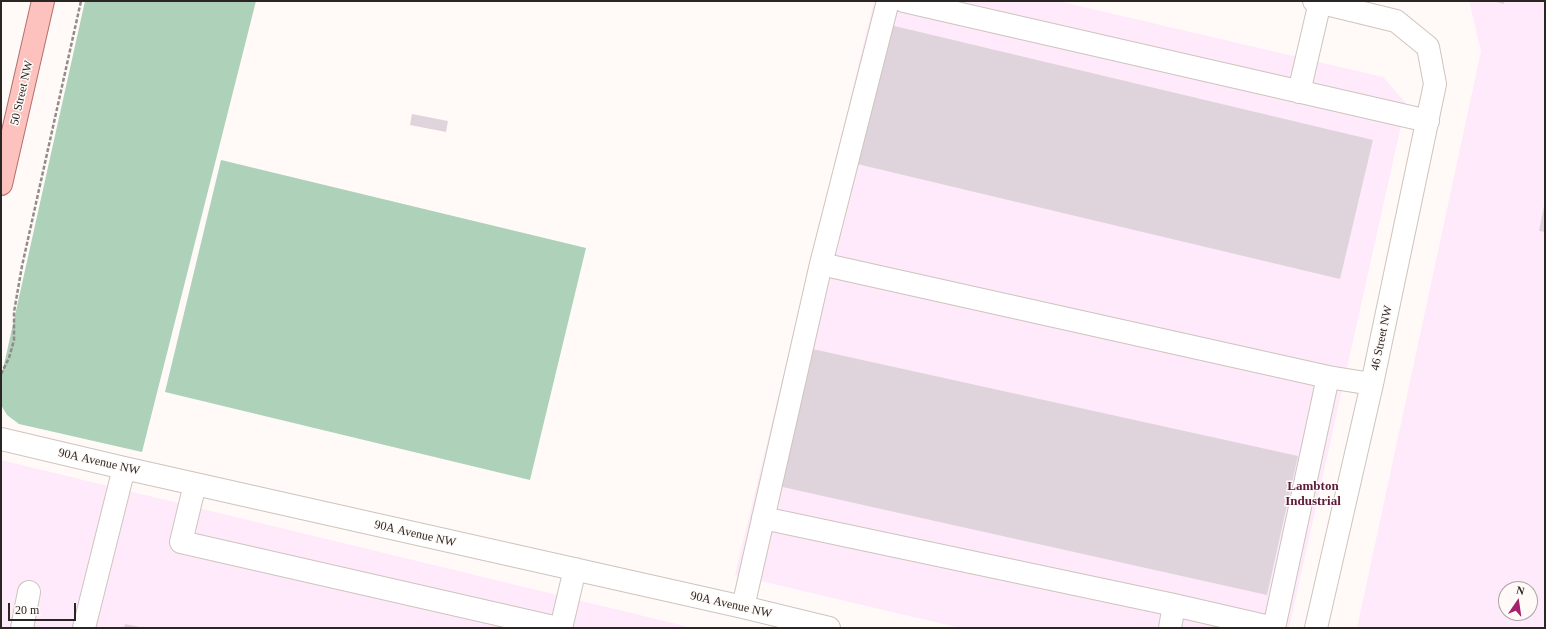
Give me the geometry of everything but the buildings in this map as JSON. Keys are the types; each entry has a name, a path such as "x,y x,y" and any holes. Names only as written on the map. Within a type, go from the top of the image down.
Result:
{"main road":[{"name":"50 Street NW","path":"1,184 43,1"}],"street":[{"path":"743,607 821,264 888,1"},
{"path":"904,1 1428,121"},
{"path":"1300,92 1317,2 1368,7"},
{"name":"46 Street NW","path":"1316,628 1372,384 1435,84 1428,46 1396,21 1368,7"},
{"path":"821,264 1328,377 1372,384"},
{"path":"764,518 1174,605 1274,628 1328,377"},
{"name":"90A Avenue NW","path":"1,439 743,607 829,628"},
{"path":"84,628 124,468"},
{"path":"195,484 182,542 558,628"},
{"path":"561,628 575,569"},
{"path":"22,628 30,592"},
{"path":"1170,628 1174,605"}],"path":[{"path":"1,374 9,358 14,340 14,312 22,266 81,1"}],"shaded area":[{"path":"874,1 1058,1 1383,77 1406,103 1289,628 960,628 735,575"},
{"path":"1469,1 1545,1 1545,628 1357,628 1481,51"},
{"path":"1,460 693,628 1,628"}],"green space":[{"path":"85,1 256,1 142,452 19,424 7,415 1,405 1,378"},
{"path":"221,160 586,248 530,480 165,392"}],"district":[{"name":"Lambton Industrial","path":"1313,494"}]}
